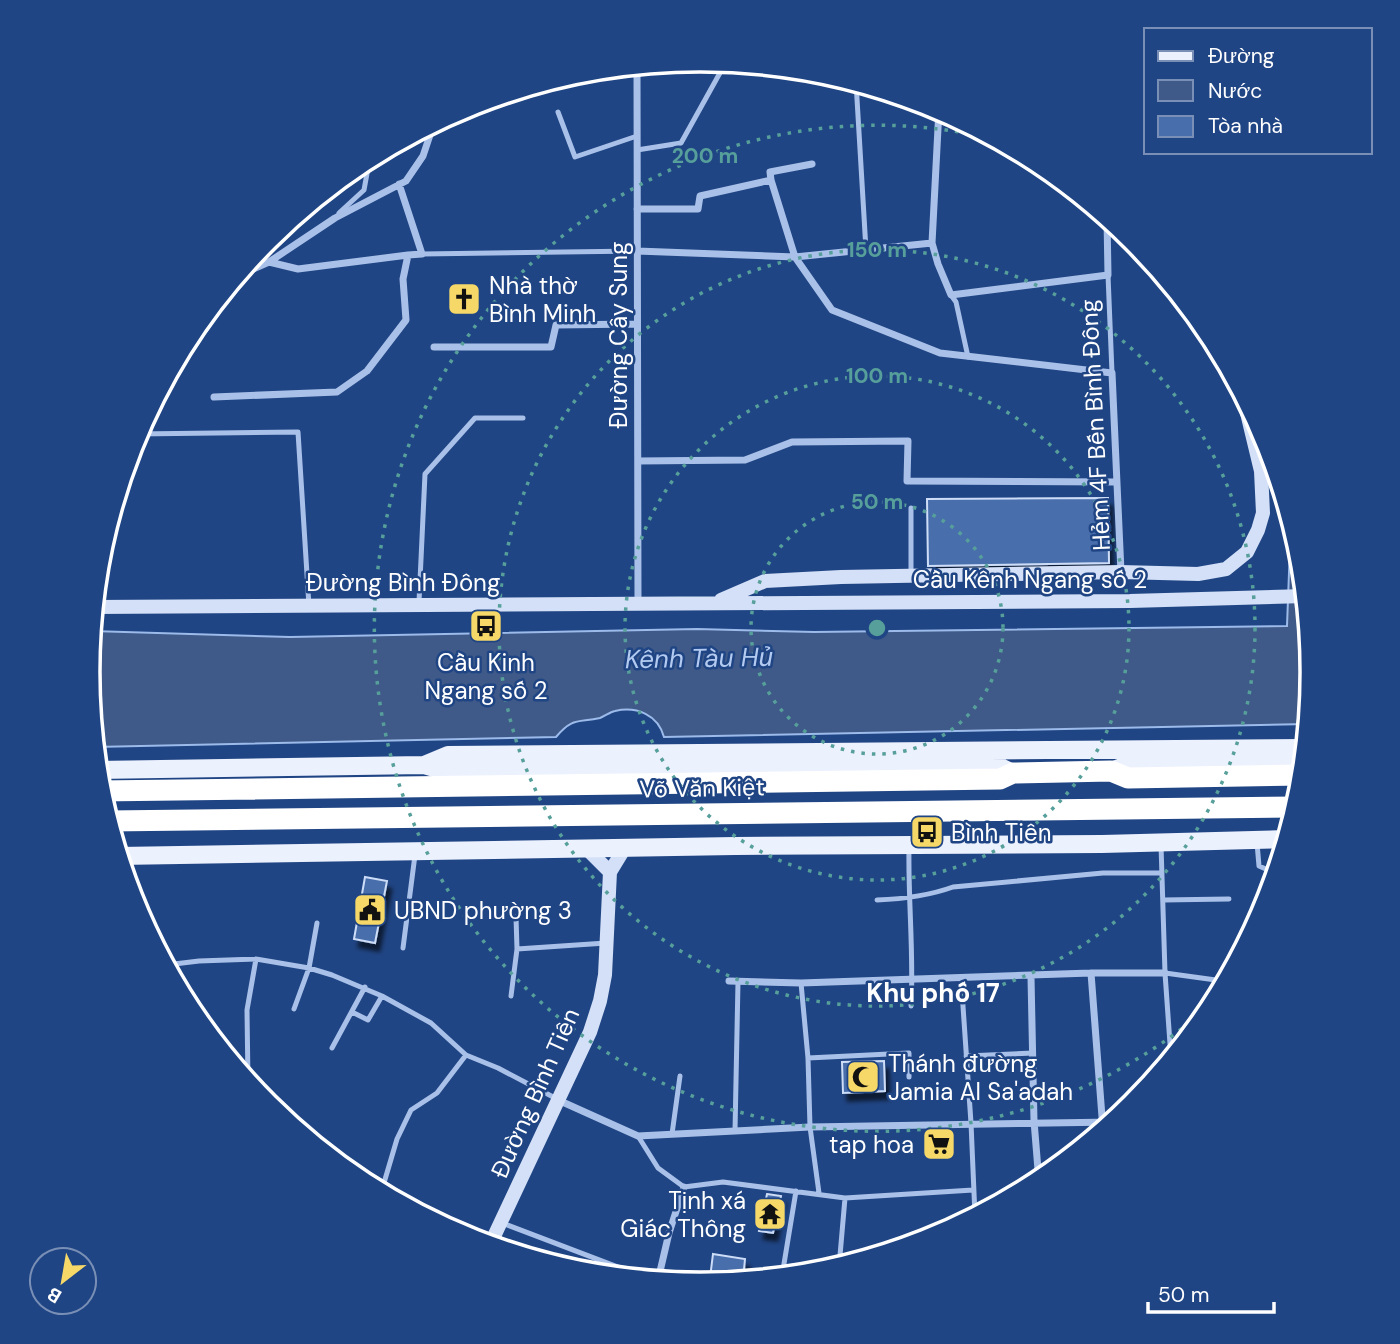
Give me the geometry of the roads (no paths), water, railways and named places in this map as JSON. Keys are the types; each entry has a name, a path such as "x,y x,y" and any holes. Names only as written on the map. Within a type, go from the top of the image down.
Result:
{"highway":[{"name":"Võ Văn Kiệt","path":"111,791 1000,779 1013,773 1111,771 1128,778 1291,775"},
{"name":"Võ Văn Kiệt","path":"119,821 1285,807"}],"main road":[{"name":"Võ Văn Kiệt","path":"424,765 449,755 1295,748"},
{"name":"Võ Văn Kiệt","path":"1111,771 1130,764 1293,762"},
{"name":"Võ Văn Kiệt","path":"108,771 424,765 449,772 1000,767 1013,773"},
{"path":"129,856 1276,839"}],"street":[{"name":"Đường Cây Sung","path":"637,75 638,603"},
{"path":"938,121 932,243 951,295 1108,275 1107,232"},
{"path":"258,267 335,218 406,181 423,156 429,137"},
{"path":"812,164 770,172 771,180 796,257 832,310 940,353 1112,373"},
{"path":"637,209 698,209 700,196 771,180"},
{"path":"269,262 299,269 422,254 399,184"},
{"path":"637,251 796,257 932,243"},
{"path":"214,397 337,392 367,371 406,320 403,279 408,255"},
{"path":"434,347 551,346 556,325 637,324"},
{"name":"Hẻm 4F Bến Bình Đông","path":"1112,373 1121,572"},
{"name":"Đường Bình Đông","path":"712,603 765,581 1121,572 1198,574 1226,569 1238,562 1254,541 1263,513 1261,471 1253,438"},
{"path":"638,461 745,460 792,442 908,441 907,481 1117,482"},
{"name":"Cầu Kênh Ngang số 2","path":"754,603 1130,601 1295,596"},
{"name":"Đường Bình Đông","path":"104,607 754,603"},
{"name":"Đường Bình Tiên","path":"494,1236 590,1032 600,1001 610,872 624,849"},
{"path":"588,850 610,872"},
{"path":"1091,973 1102,1117"},
{"path":"729,981 801,983 1165,973"},
{"path":"1031,977 1037,1168"},
{"path":"557,1099 638,1136 971,1122 1034,1121 1093,1125"},
{"path":"660,1271 684,1187"}],"lane":[{"path":"637,150 681,143 720,73"},
{"path":"857,93 866,250"},
{"path":"558,112 575,157 637,136"},
{"path":"335,218 364,190 367,173"},
{"path":"422,254 637,251"},
{"name":"Hẻm 4F Bến Bình Đông","path":"1108,275 1112,373"},
{"path":"951,295 956,302 968,357"},
{"path":"419,605 425,474 475,418 523,418"},
{"path":"149,434 298,432 309,606"},
{"path":"911,508 911,576"},
{"path":"1256,840 1259,866 1266,869"},
{"path":"1161,842 1170,1044"},
{"path":"909,845 911,1006"},
{"path":"403,947 415,852"},
{"path":"877,900 908,898 953,887 1103,873 1162,873"},
{"path":"1163,900 1229,899"},
{"path":"511,996 517,949 516,917"},
{"path":"293,1009 309,968 317,923"},
{"path":"517,949 606,943"},
{"path":"248,1066 247,1010 256,959"},
{"path":"176,964 256,959 309,968 365,987 431,1023 466,1055 498,1068 557,1099"},
{"path":"1165,973 1215,980"},
{"path":"961,977 975,1205"},
{"path":"735,1131 738,982"},
{"path":"801,983 808,1058 810,1127 820,1193"},
{"path":"332,1048 365,987"},
{"path":"352,1012 368,1020 382,996"},
{"path":"808,1058 909,1053 909,1077"},
{"path":"966,1056 1033,1053"},
{"path":"384,1182 397,1139 411,1110 437,1093 466,1055"},
{"path":"672,1134 680,1076"},
{"path":"638,1136 658,1168 684,1187 723,1182 845,1198 974,1190"},
{"path":"784,1266 796,1191"},
{"path":"840,1256 845,1198"},
{"path":"501,1222 616,1266"}],"water":[{"name":"Kênh Tàu Hủ","path":"1290,558 1299,633 1298,724 664,737 657,723 646,714 623,710 572,724 556,737 105,747 101,711 101,631 290,637 697,629 814,632 1287,626"}],"place":[{"name":"Nhà thờ Bình Minh","path":"464,299"},
{"name":"Cầu Kinh Ngang số 2","path":"486,626"},
{"name":"Bình Tiên","path":"927,832"},
{"name":"UBND phường 3","path":"370,910"},
{"name":"Thánh đường Jamia Al Sa'adah","path":"863,1077"},
{"name":"tap hoa","path":"939,1144"},
{"name":"Tịnh xá Giác Thông","path":"770,1214"}],"district":[{"name":"Khu phố 17","path":"933,993"}]}
